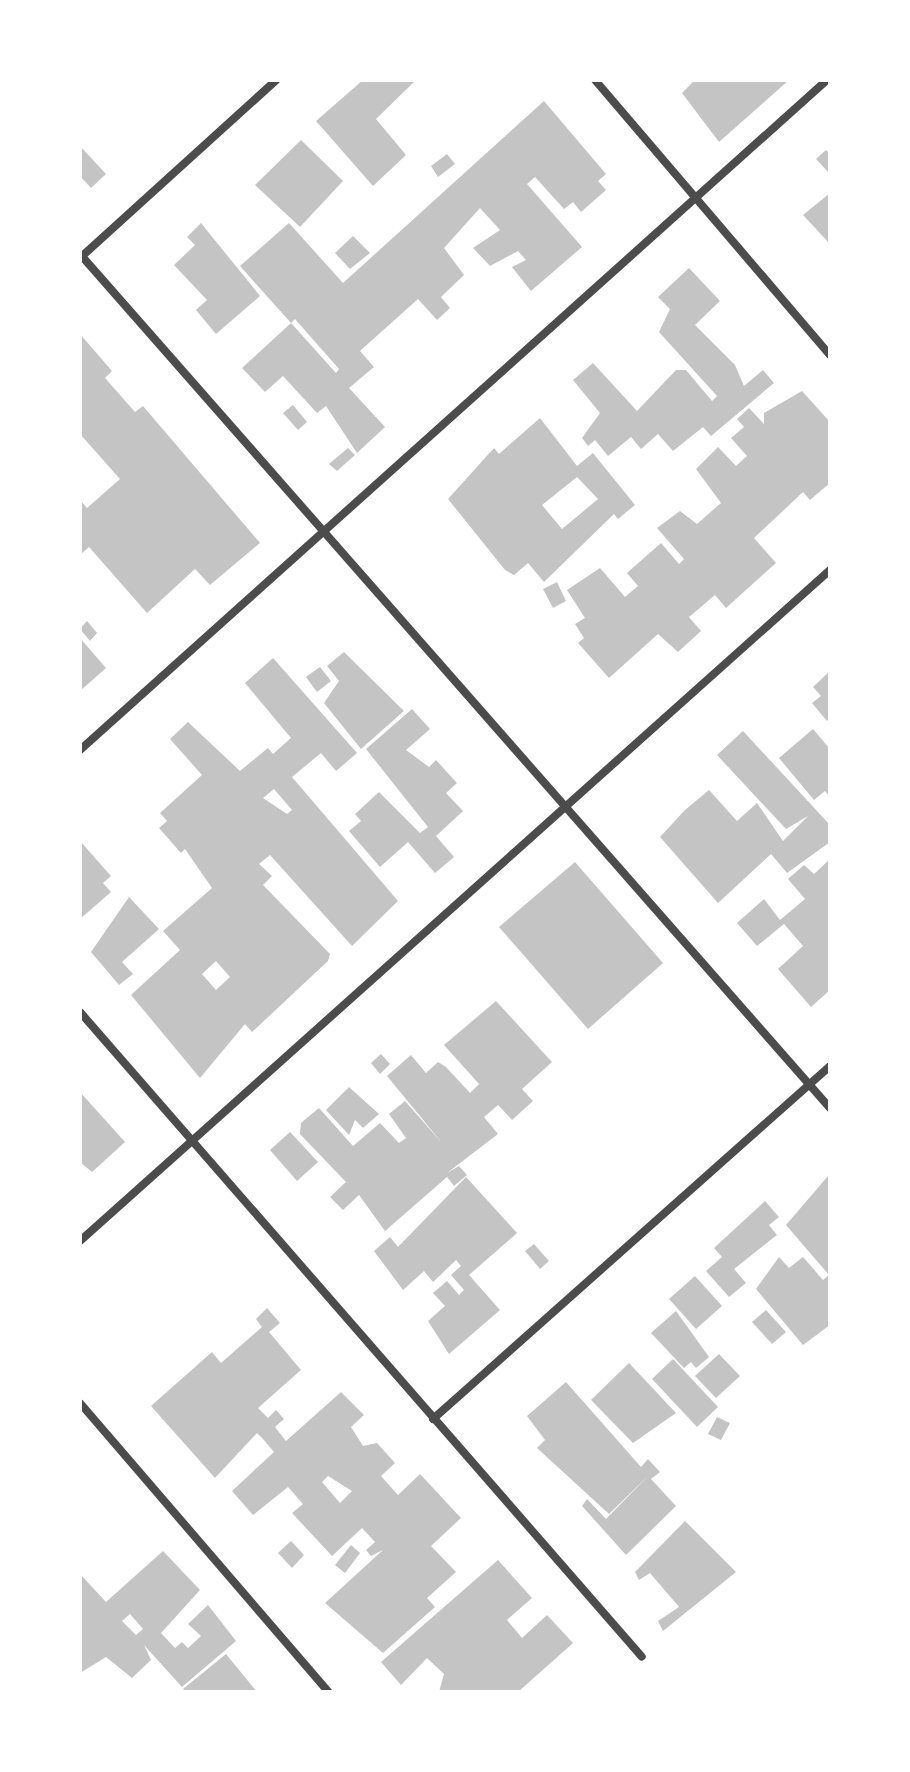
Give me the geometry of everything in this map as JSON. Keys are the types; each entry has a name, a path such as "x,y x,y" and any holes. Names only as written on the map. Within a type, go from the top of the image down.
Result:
{"street":[{"path":"276,80 81,256 569,806 830,1108"},
{"path":"595,80 830,355"},
{"path":"80,750 827,80"},
{"path":"80,1241 830,570"},
{"path":"80,1012 642,1657"},
{"path":"433,1419 830,1066"},
{"path":"80,1403 329,1692"}],"building":[{"path":"363,80 416,80 376,119 406,155 373,186 316,121"},
{"path":"695,80 789,80 719,142 682,93"},
{"path":"544,101 606,174 598,181 606,190 581,212 573,202 564,209 535,177 527,184 582,247 531,291 512,267 526,260 518,251 490,266 473,248 500,230 480,208 444,248 464,275 441,297 450,308 437,320 418,299 360,351 374,367 349,388 385,427 357,453 326,406 317,413 283,376 265,392 242,368 291,323 240,266 289,223 343,283","holes":["295,319 339,369 336,373 291,323"]},
{"path":"301,140 343,181 300,227 255,185"},
{"path":"80,146 106,174 91,188 80,176"},
{"path":"826,150 830,154 830,174 816,159"},
{"path":"447,154 455,164 438,177 431,166"},
{"path":"830,193 830,244 803,215"},
{"path":"201,223 260,296 216,334 196,310 207,300 174,265 195,245 187,237"},
{"path":"353,236 370,253 350,269 335,253"},
{"path":"689,268 720,301 695,325 735,365 744,386 763,370 774,383 711,436 703,427 673,451 658,434 641,449 631,437 608,456 595,440 588,446 582,438 600,413 573,380 593,363 637,411 676,370 686,370 712,401 717,396 659,332 670,309 658,297"},
{"path":"80,334 112,371 105,378 135,412 143,406 260,543 210,585 195,569 147,613 89,547 80,555 80,500 87,508 120,479 80,434"},
{"path":"802,391 830,422 830,483 810,500 803,492 754,538 776,563 726,608 715,595 689,617 701,631 678,652 658,634 609,678 578,643 584,638 575,624 585,618 567,590 600,568 625,597 638,586 627,573 661,543 679,564 684,559 657,528 680,511 697,524 721,503 696,469 718,447 736,466 747,456 731,438 744,427 737,419 749,408 764,424 764,413"},
{"path":"293,405 307,422 298,430 283,413"},
{"path":"540,418 577,466 593,453 635,505 618,519 614,514 544,582 528,563 514,575 505,570 448,499 494,448 499,454","holes":["577,477 598,499 562,529 542,505"]},
{"path":"348,448 355,455 337,471 329,464"},
{"path":"557,582 566,601 553,608 543,589"},
{"path":"87,621 97,633 90,641 80,629"},
{"path":"80,638 106,668 80,691"},
{"path":"344,652 404,711 361,749 324,703 339,681 327,666"},
{"path":"273,658 357,753 336,771 321,753 292,777 398,901 352,946 270,855 259,864 272,876 263,885 330,954 328,961 252,1032 245,1024 200,1078 131,995 180,950 163,931 212,888 185,849 181,853 159,828 167,821 160,813 202,775 170,739 188,722 240,771 268,748 273,754 291,738 245,683","holes":["274,789 292,810 287,814 263,798","216,961 230,977 216,990 202,974"]},
{"path":"320,667 331,681 317,692 306,677"},
{"path":"830,671 830,718 827,721 812,703 821,696 813,687"},
{"path":"412,709 430,729 406,750 429,767 436,760 457,783 446,793 463,811 436,836 454,857 435,873 408,842 380,867 349,831 361,821 355,814 379,792 420,833 428,827 366,749"},
{"path":"813,729 830,749 830,797 825,791 814,800 779,758"},
{"path":"743,731 830,825 830,842 787,873 771,854 718,903 660,837 685,810 709,790 737,821 757,803 783,841 808,816 786,829 717,755"},
{"path":"80,841 111,876 103,883 111,892 80,919"},
{"path":"830,859 830,990 811,1007 778,969 803,946 784,924 757,946 737,923 764,899 780,920 805,899 788,879 804,865 814,874"},
{"path":"575,862 663,963 588,1029 499,927"},
{"path":"129,897 159,929 122,962 133,974 119,985 91,952"},
{"path":"496,1001 552,1062 522,1089 533,1101 512,1120 498,1105 484,1117 498,1134 447,1173 459,1166 467,1175 454,1186 447,1177 385,1231 359,1195 343,1210 330,1197 346,1182 300,1134 301,1123 319,1108 353,1146 380,1123 399,1143 406,1138 389,1114 405,1101 442,1143 387,1076 411,1055 426,1073 438,1062 446,1067 470,1093 479,1084 444,1045"},
{"path":"381,1054 390,1064 380,1074 371,1063"},
{"path":"349,1087 379,1114 363,1128 355,1120 349,1135 326,1110"},
{"path":"80,1092 125,1142 92,1172 80,1162"},
{"path":"290,1132 318,1162 297,1181 270,1150"},
{"path":"828,1176 830,1325 803,1345 756,1289 779,1257 789,1268 803,1257 823,1280 829,1275 786,1225"},
{"path":"466,1177 517,1233 469,1275 500,1310 449,1354 428,1321 445,1306 433,1293 447,1281 459,1295 464,1290 451,1275 461,1266 456,1260 433,1282 424,1271 403,1290 374,1251 390,1237 398,1247"},
{"path":"765,1201 779,1217 769,1225 777,1235 734,1269 746,1283 729,1297 706,1271 722,1257 714,1248"},
{"path":"534,1244 549,1261 540,1269 525,1251"},
{"path":"695,1276 722,1306 696,1329 669,1299"},
{"path":"267,1308 280,1323 269,1332 301,1370 258,1408 268,1418 276,1410 284,1419 275,1427 286,1441 341,1392 364,1415 351,1427 363,1446 377,1443 395,1463 381,1476 398,1495 420,1474 461,1518 431,1546 456,1572 427,1598 435,1607 383,1653 325,1603 383,1550 371,1556 366,1550 375,1542 362,1528 332,1556 292,1513 303,1504 288,1487 253,1515 232,1491 274,1452 263,1439 257,1433 215,1478 151,1406 212,1352 221,1363 262,1327 256,1319","holes":["328,1476 352,1491 340,1503 322,1482"]},
{"path":"766,1310 786,1332 772,1344 752,1322"},
{"path":"676,1311 709,1357 696,1368 691,1362 684,1368 651,1333"},
{"path":"719,1354 740,1376 716,1398 695,1376"},
{"path":"673,1359 718,1407 697,1427 652,1379"},
{"path":"629,1363 676,1413 633,1443 591,1400"},
{"path":"566,1382 641,1467 648,1459 660,1472 651,1479 676,1506 626,1555 582,1506 587,1499 606,1519 648,1476 609,1514 537,1448 545,1440 527,1416"},
{"path":"717,1417 730,1423 721,1440 708,1434"},
{"path":"685,1521 736,1572 663,1631 658,1621 679,1607 650,1573 639,1580 635,1572"},
{"path":"291,1541 304,1555 292,1568 278,1553"},
{"path":"351,1545 360,1553 345,1573 335,1565"},
{"path":"163,1551 200,1590 161,1633 175,1648 182,1642 188,1648 201,1636 188,1624 208,1605 236,1641 182,1687 144,1645 151,1660 132,1678 106,1657 80,1673 80,1574 106,1602","holes":["130,1614 143,1629 136,1635 122,1621"]},
{"path":"498,1560 532,1598 507,1620 522,1638 547,1615 573,1643 518,1692 439,1692 444,1674 427,1658 401,1685 381,1662"},
{"path":"226,1654 257,1692 186,1692 183,1689"}]}
